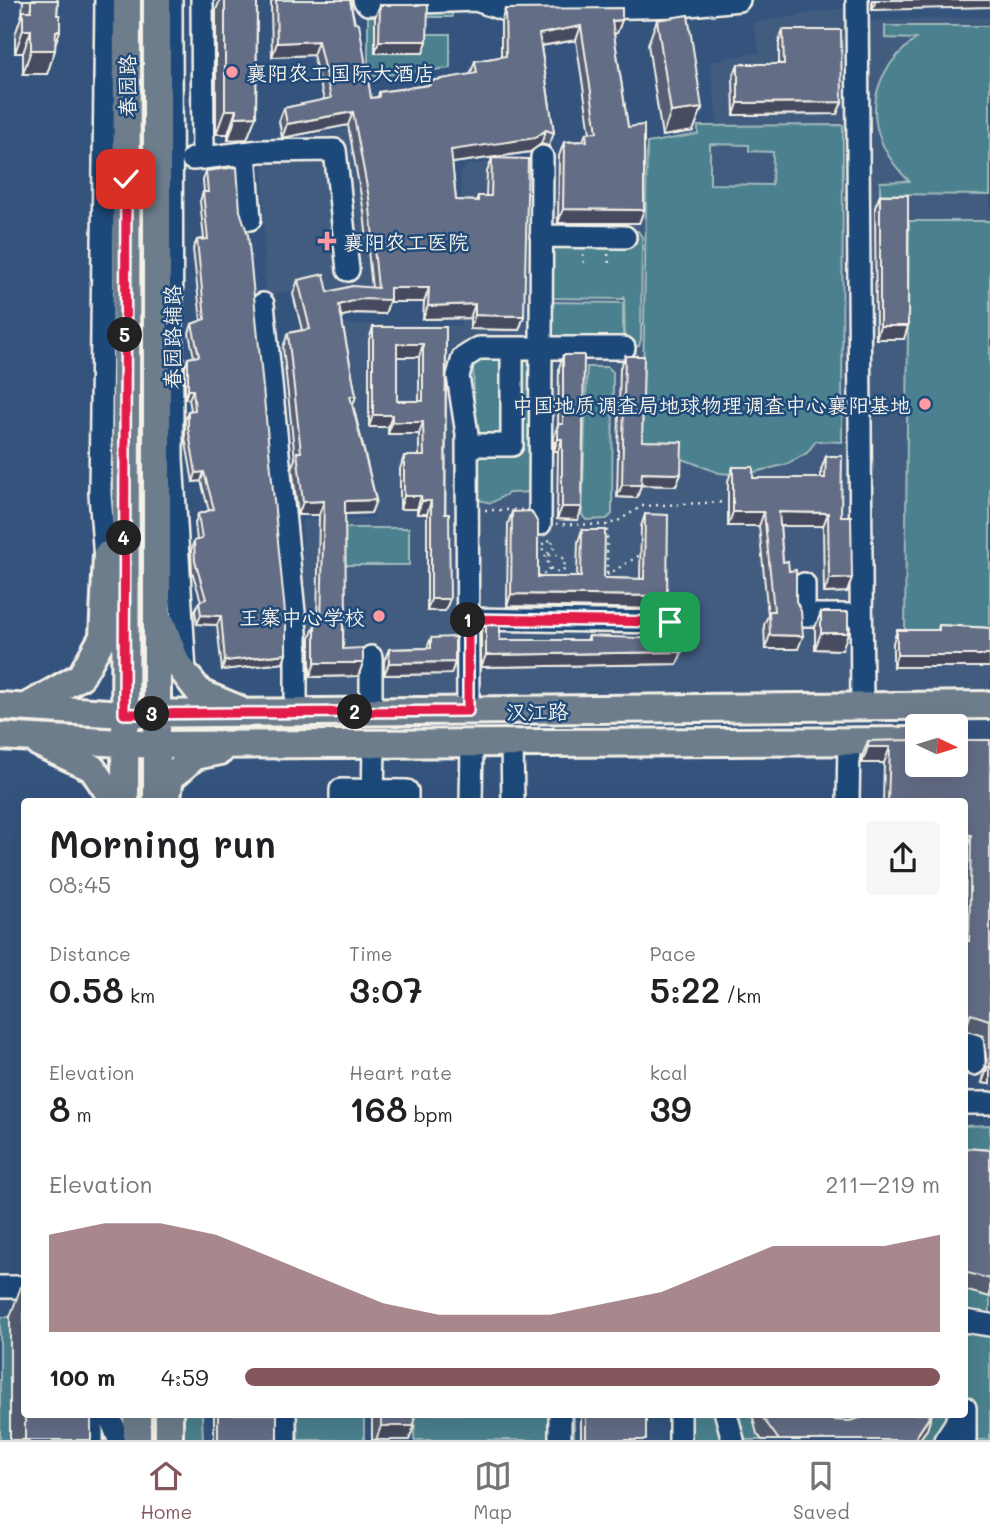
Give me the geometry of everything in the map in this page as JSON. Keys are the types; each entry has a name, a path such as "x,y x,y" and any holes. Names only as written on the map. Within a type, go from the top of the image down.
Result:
{"main road":[{"name":"春园路","path":"125,798 125,464 116,83 127,0"},
{"name":"春园路","path":"157,0 158,798"},
{"path":"28,706 81,676 103,637 108,538 125,464"},
{"path":"156,608 176,662 200,693 247,713"},
{"name":"汉江路","path":"0,706 156,714 990,705"},
{"path":"12,736 92,768 112,798"},
{"name":"汉江路","path":"12,736 124,744 905,741"},
{"path":"167,798 170,778 195,756 250,744"},
{"path":"137,1418 137,1440"},
{"path":"169,1418 169,1440"}],"street":[{"path":"106,0 116,83 100,494 106,581"},
{"name":"春园路辅路","path":"171,0 172,412 185,674"},
{"path":"202,0 203,158"},
{"path":"364,0 368,4 471,0 505,10 571,4 679,6 738,0"},
{"path":"857,0 862,708"},
{"path":"171,162 245,153 335,150 348,270"},
{"path":"245,153 250,219"},
{"path":"542,157 540,348 545,533"},
{"path":"541,236 625,237"},
{"path":"263,304 296,632 296,713"},
{"path":"468,711 467,445 458,376 463,358 478,348 624,348"},
{"path":"467,445 512,445 512,348"},
{"path":"156,358 172,412"},
{"path":"804,584 804,615 862,615"},
{"path":"468,619 670,622"},
{"path":"371,657 371,712"},
{"path":"848,798 849,743"},
{"path":"373,796 374,744"},
{"path":"471,798 472,744"},
{"path":"512,744 513,798"},
{"path":"341,798 341,790 373,796 407,791 407,798"},
{"path":"968,1043 973,1044 974,1064"},
{"path":"968,1103 990,1103"},
{"path":"0,1287 21,1287"},
{"path":"968,1322 990,1325"},
{"path":"92,1418 92,1440"},
{"path":"111,1418 119,1440"},
{"path":"285,1418 285,1440"},
{"path":"561,1418 561,1440"},
{"path":"680,1418 680,1440"},
{"path":"727,1418 733,1440"},
{"path":"945,1440 958,1418"},
{"path":"964,1418 965,1440"}],"path":[{"path":"545,533 618,521 642,506 724,502"},
{"path":"467,510 534,510 534,524 555,547 546,555"},
{"path":"607,524 607,575"},
{"path":"537,548 545,533"},
{"path":"545,533 548,570 554,580"},
{"path":"537,581 541,574 548,570 565,570 567,565 558,555 546,555"},
{"path":"600,579 640,555"},
{"path":"535,568 541,574"}],"shaded area":[{"path":"857,6 858,21 990,17 990,705 306,713 302,519 375,518 338,324 461,326 461,174 467,165 581,154 639,138 647,143 698,134 698,126 718,126 710,62 760,52 753,23"},
{"name":"襄阳农工医院","path":"350,128 394,293 329,299 326,282 265,296 263,144"}],"green space":[{"path":"451,0 452,17 424,17 423,34 450,34 450,68 368,77 368,4"},
{"path":"885,26 990,26 990,195 880,194 880,182 909,181 883,145 875,108 878,89 898,55 916,39 885,38"},
{"path":"843,125 842,442 816,441 807,453 787,464 743,475 719,473 642,443 647,143 698,134 698,126","holes":["710,144 749,145 749,151 773,152 772,185 710,184"]},
{"path":"909,221 990,221 990,631 905,631"},
{"path":"638,231 642,237 641,339 639,346 633,347 625,341 624,296 623,299 552,298 541,236"},
{"path":"552,302 623,303 623,336 551,336"},
{"path":"505,355 507,436 475,438 473,362 479,356"},
{"path":"521,360 533,360 535,492 509,493 491,503 479,500 479,458 485,453 513,451"},
{"path":"587,367 608,367 613,372 612,514 607,519 586,520 582,515"},
{"path":"344,528 409,528 409,565 344,565"},
{"path":"990,1125 990,1440 685,1440 685,1418 968,1418 968,1126"},
{"path":"0,1317 10,1317 10,1440 0,1440"},
{"path":"169,1418 202,1418 203,1440 169,1440"},
{"path":"297,1418 364,1418 364,1440 298,1440"},
{"path":"415,1418 574,1418 574,1440 414,1440"}],"building":[{"path":"31,0 58,0 60,31 56,31 55,50 31,50 31,30 23,30 23,11 31,11"},
{"path":"225,0 257,0 256,116 236,117 236,110 225,110"},
{"path":"276,0 350,0 354,22 359,23 371,98 379,97 379,92 430,85 430,81 477,73 475,61 506,56 505,9 622,8 622,20 612,21 628,127 644,125 644,210 563,209 564,142 587,141 586,133 597,132 581,26 539,34 554,133 546,130 535,138 451,150 456,200 478,201 478,196 491,196 492,158 528,159 524,316 475,315 475,304 428,306 429,288 390,288 390,300 360,299 339,305 356,396 350,396 376,500 345,501 346,620 343,620 343,649 363,648 363,663 315,663 315,625 321,624 324,501 303,502 297,452 301,452 288,333 310,329 298,280 324,274 328,292 352,286 378,288 369,198 353,112 287,124 284,108 331,98 318,41 277,43"},
{"path":"380,5 428,5 427,41 379,41"},
{"path":"688,15 702,108 671,112 657,20"},
{"path":"783,30 841,30 842,102 738,103 738,64 784,64"},
{"path":"237,167 240,211 248,235 286,623 286,654 225,661 221,616 201,615 199,602 206,599 195,561 194,541 202,539 198,514 214,509 204,472 196,473 188,428 188,411 195,410 193,390 188,390 188,358 199,356 192,324 205,319 197,240 208,239 203,192 208,192 206,171"},
{"path":"880,195 908,195 908,326 880,326"},
{"path":"373,327 446,327 445,514 449,514 450,599 431,599 431,501 422,501 421,496 404,496 404,456 424,456 423,422 392,422 392,415 373,415","holes":["397,344 423,344 423,401 397,401"]},
{"path":"563,355 584,355 582,507 562,507 562,439 558,439 558,424 563,424"},
{"path":"625,356 644,356 642,441 682,442 681,474 642,473 641,485 622,485"},
{"path":"826,456 842,456 841,516 851,516 852,578 829,579 828,513 779,512 783,562 788,561 789,571 796,570 796,601 801,611 803,636 770,635 769,611 774,611 764,512 733,512 733,467 753,467 753,478 825,478"},
{"path":"531,511 538,523 538,577 581,577 582,530 605,530 604,578 644,579 645,514 668,515 667,596 511,594 512,512"},
{"path":"821,612 848,612 848,633 821,633"},
{"path":"486,620 500,620 500,640 589,640 589,636 682,640 682,652 486,655"},
{"path":"939,625 990,628 990,655 897,655 897,630 939,630"},
{"path":"455,637 455,662 389,663 389,649 431,648 431,638"},
{"path":"905,740 905,777 968,777 968,740 990,740 990,1024 989,1020 968,1015 971,835 968,835 968,798 888,798 890,747 868,747 868,741"},
{"path":"968,1148 990,1150 990,1279 968,1273"},
{"path":"25,1418 91,1418 91,1440 25,1440"},
{"path":"218,1418 277,1418 277,1440 218,1440"},
{"path":"381,1418 414,1418 414,1426 381,1426"},
{"path":"586,1418 646,1418 646,1440 586,1440"},
{"path":"763,1418 830,1418 849,1421 860,1418 928,1418 914,1440 779,1440"}],"place":[{"name":"襄阳农工国际大酒店","path":"232,72"},
{"name":"襄阳农工医院","path":"327,241"},
{"name":"中国地质调查局地球物理调查中心襄阳基地","path":"925,404"},
{"name":"王寨中心学校","path":"379,616"}],"route":[{"path":"126,179 124,714 468,711 468,619 670,622"}]}
